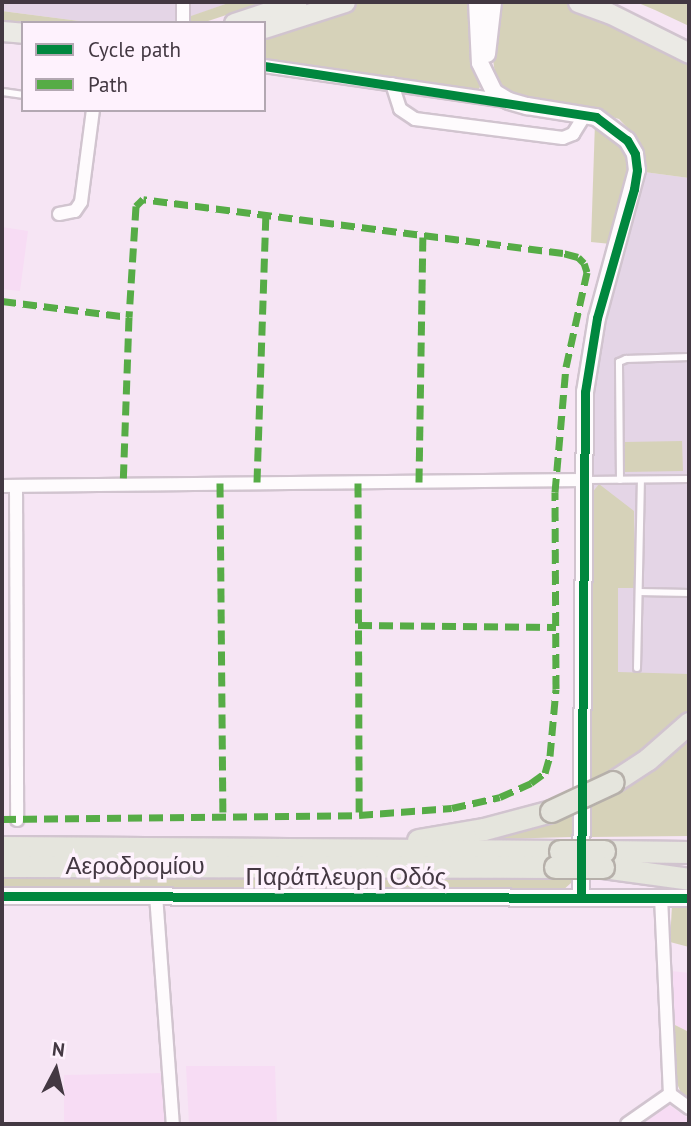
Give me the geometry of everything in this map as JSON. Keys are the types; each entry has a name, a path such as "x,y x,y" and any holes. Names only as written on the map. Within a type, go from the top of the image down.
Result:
{"highway":[{"path":"350,848 484,829 551,811 613,782 648,759 689,723"},
{"name":"Αεροδρομίου","path":"2,847 350,848"},
{"path":"350,848 558,859"},
{"path":"604,859 689,852"},
{"path":"604,859 689,869"},
{"path":"604,859 689,879"},
{"name":"Αεροδρομίου","path":"2,866 604,859"}],"main road":[{"path":"240,21 297,2"},
{"path":"266,27 345,2"},
{"path":"578,2 610,13 689,53"},
{"path":"610,2 689,40"},
{"path":"2,31 21,33"}],"street":[{"path":"183,2 183,21"},
{"path":"477,2 479,52 484,74 494,92 509,101"},
{"path":"493,2 486,53 488,70 496,87 509,101"},
{"path":"266,66 509,101 596,117 627,139 635,154 637,170 597,318 585,392 581,897"},
{"path":"392,84 400,109 415,119 563,138 573,134 585,115"},
{"path":"59,214 75,211 81,202 93,112"},
{"path":"2,486 584,480"},
{"path":"16,486 17,820"},
{"path":"156,895 173,1124"},
{"name":"Παράπλευρη Οδός","path":"2,896 689,898"},
{"path":"661,897 670,1094"},
{"path":"670,1094 689,1108"},
{"path":"628,1124 670,1094"}],"lane":[{"path":"2,92 21,95"},
{"path":"620,480 619,362 625,359 689,358"},
{"path":"584,480 689,479"},
{"path":"637,668 641,480"},
{"path":"639,592 689,593"}],"shaded area":[{"path":"2,2 231,2 179,21 80,21 2,11"},
{"path":"231,2 266,2 208,21 191,21 191,16"},
{"path":"362,2 471,2 480,87 478,90 266,62 266,34"},
{"path":"504,2 568,3 595,12 689,58 689,178 644,172 640,141 619,119 570,105 541,102 505,89 495,74 492,52 500,7"},
{"path":"636,2 689,2 689,26 655,10"},
{"path":"2,11 80,21 21,21 21,25 2,23"},
{"path":"595,122 619,141 631,168 611,244 591,242"},
{"path":"644,172 689,178 689,700 608,759 593,492 593,382 603,325"},
{"path":"2,227 28,231 20,291 2,289"},
{"path":"682,441 683,471 624,472 624,442"},
{"path":"599,484 634,511 635,588 618,588 618,672 689,674 689,716 668,735 586,790 588,498"},
{"path":"689,735 689,836 590,837 590,801"},
{"path":"572,811 572,837 462,840"},
{"path":"395,871 489,878 572,877 571,883 561,892 2,889 2,873"},
{"path":"672,905 689,905 689,947 670,942"},
{"path":"671,971 689,973 689,1032 671,1023"},
{"path":"671,1023 689,1032 689,1101 681,1093 673,1074"},
{"path":"186,1066 275,1066 277,1124 189,1124"},
{"path":"166,1073 168,1124 64,1124 64,1075"},
{"path":"668,1104 689,1119 689,1124 642,1124"}],"marked path":[{"path":"2,819 359,815 452,808 500,797 531,783 545,773 550,756 556,689 555,492 566,367 587,272 584,263 578,257 563,253 143,199 136,206 129,317"},
{"path":"257,482 266,217"},
{"path":"419,482 423,235"},
{"path":"2,301 129,317 123,485"},
{"path":"220,483 223,818"},
{"path":"358,483 359,815"},
{"path":"358,625 556,627"}],"cycle path":[{"path":"266,66 596,117 627,140 635,154 637,170 634,189 597,318 585,392 581,897"},
{"path":"2,896 689,898"}]}
